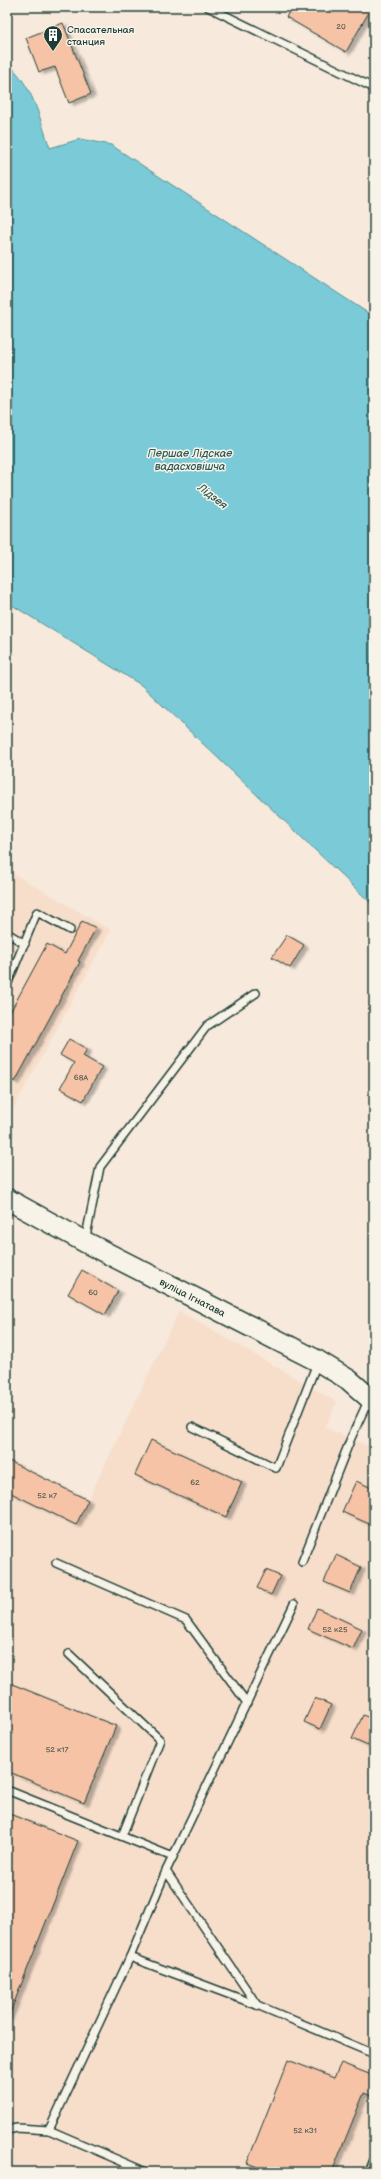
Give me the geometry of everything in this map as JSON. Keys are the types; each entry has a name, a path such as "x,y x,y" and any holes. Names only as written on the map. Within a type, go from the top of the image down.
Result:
{"street":[{"name":"вуліца Ігнатава","path":"7,1199 85,1242 318,1361 349,1380 372,1400"}],"lane":[{"path":"208,7 374,88"},
{"path":"7,985 37,912 70,930"},
{"path":"7,933 24,944"},
{"path":"85,1242 100,1167 207,1026 256,993"},
{"path":"192,1427 276,1468 318,1361"},
{"path":"302,1562 351,1438 372,1400"},
{"path":"56,1563 186,1620 246,1703"},
{"path":"49,2130 130,1957 166,1871 294,1604"},
{"path":"69,1654 160,1740 122,1836"},
{"path":"7,1790 173,1857"},
{"path":"166,1871 257,2005"},
{"path":"130,1957 257,2005 374,2054"},
{"path":"7,2130 17,2128 49,2130 146,2172"},
{"path":"368,2172 374,2157"}],"shaded area":[{"path":"7,870 111,930 7,1120"},
{"path":"179,1311 337,1402 325,1428 374,1449 374,2172 7,2172 7,1460 88,1500"}],"water":[{"name":"Першае Лідскае вадасховішча","path":"7,63 16,72 29,91 50,148 80,139 111,145 374,317 374,906 141,685 7,602"}],"pier":[{"path":"7,61 21,73 32,90 30,91 20,74"}],"building":[{"path":"292,7 372,7 346,52 286,17"},
{"name":"Спасательная станция","path":"63,23 91,94 69,103 55,67 39,72 26,38"},
{"path":"82,921 96,928 78,961 80,962 15,1082 7,1077 7,1018 47,944 65,954"},
{"path":"287,935 304,945 290,968 272,957"},
{"path":"69,1039 87,1049 83,1056 102,1067 83,1101 60,1088 74,1063 60,1055"},
{"path":"82,1270 118,1291 105,1315 68,1294"},
{"path":"151,1440 242,1482 226,1517 135,1475"},
{"path":"7,1460 88,1500 76,1525 7,1491"},
{"path":"356,1481 374,1489 374,1526 342,1512"},
{"path":"336,1555 361,1567 350,1593 324,1582"},
{"path":"266,1570 280,1576 271,1595 257,1588"},
{"path":"317,1608 362,1629 353,1649 308,1629"},
{"path":"7,1682 116,1726 84,1803 7,1771"},
{"path":"315,1698 331,1705 320,1729 304,1722"},
{"path":"363,1715 374,1720 374,1732 368,1746 352,1739"},
{"path":"7,1813 78,1841 8,2018 7,2018"},
{"path":"288,2060 334,2078 341,2063 374,2076 374,2097 364,2093 332,2172 270,2172 247,2163"}],"place":[{"name":"Спасательная станция","path":"53,52"}],"water label":[{"name":"Лідзея","path":"213,496"}]}
